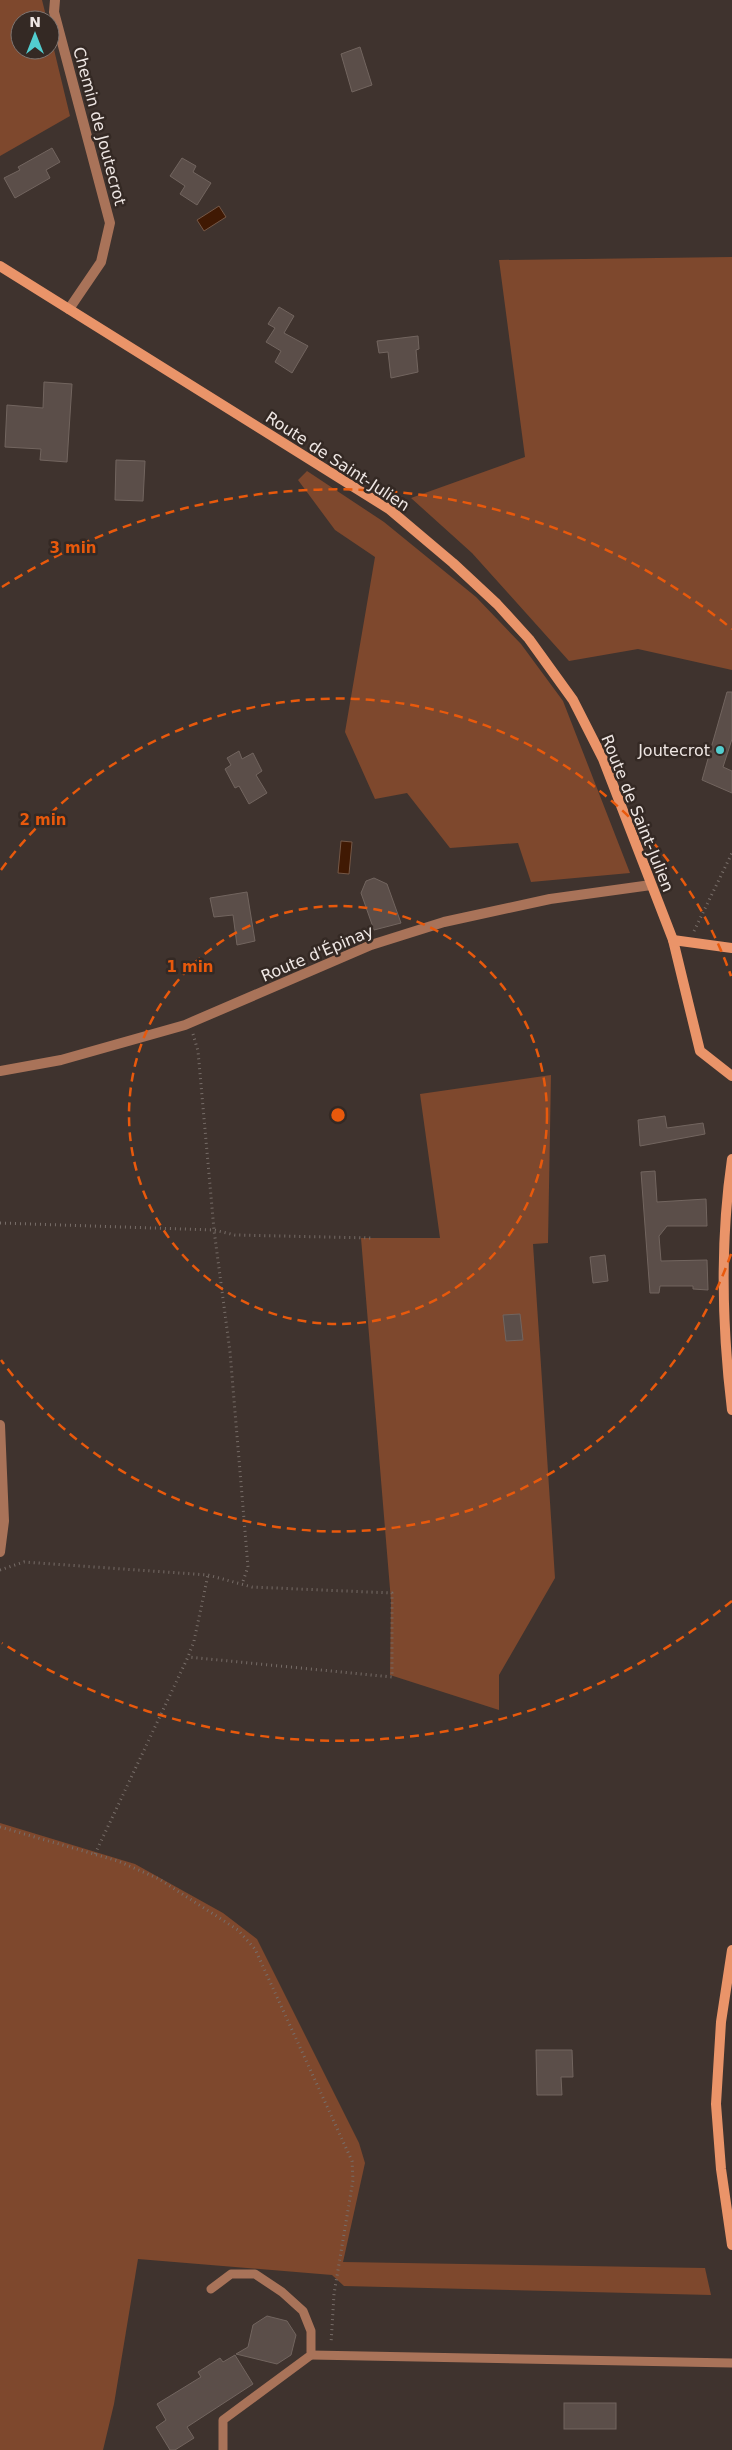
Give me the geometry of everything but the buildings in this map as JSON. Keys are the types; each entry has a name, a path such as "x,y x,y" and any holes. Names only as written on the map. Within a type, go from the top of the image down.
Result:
{"main road":[{"name":"Route de Saint-Julien","path":"0,266 389,510 453,563 497,604 529,639 572,700 603,759 672,940 700,1051 732,1076"},
{"path":"672,940 718,948 732,948"},
{"path":"732,1159 726,1236 725,1314 732,1410"},
{"path":"732,1950 721,2022 716,2104 721,2169 732,2245"}],"street":[{"name":"Chemin de Joutecrot","path":"55,0 54,12 110,223 101,262 69,309"},
{"name":"Route d'Épinay","path":"0,1071 61,1060 189,1024 371,945 444,922 550,899 651,885"},
{"path":"0,1424 4,1521 0,1552"}],"lane":[{"path":"211,2289 231,2274 255,2274 282,2292 303,2311 311,2331 311,2355"},
{"path":"223,2450 223,2420 311,2355 732,2362"}],"path":[{"path":"689,942 732,853"},
{"path":"189,1024 198,1051 214,1230 230,1352 248,1567 242,1584"},
{"path":"0,1222 214,1230 235,1235 372,1238"},
{"path":"0,1570 24,1562 208,1575 252,1587 392,1593 392,1676 188,1657"},
{"path":"95,1854 188,1657 194,1641 208,1575"},
{"path":"0,1827 118,1861 159,1879 238,1930 255,1949 352,2161 353,2180 334,2294 330,2356"}],"shaded area":[{"path":"0,0 42,0 44,10 10,10 10,60 57,60 70,116 0,156"},
{"path":"219,206 226,217 204,231 197,220"},
{"path":"732,257 732,670 638,649 569,661 472,553 411,498 525,457 499,260"},
{"path":"307,471 384,522 476,597 521,644 563,701 630,873 531,882 518,843 450,848 407,793 375,799 345,732 375,557 335,530 298,480"},
{"path":"341,841 352,842 349,874 338,873"},
{"path":"551,1075 548,1243 533,1244 555,1578 499,1675 499,1710 390,1675 391,1601 361,1238 440,1238 420,1094"},
{"path":"0,1823 135,1864 223,1913 257,1939 359,2143 365,2163 343,2262 705,2268 711,2295 344,2286 332,2275 138,2259 114,2404 103,2450 0,2450"}],"place":[{"name":"Joutecrot","path":"720,750"}]}
